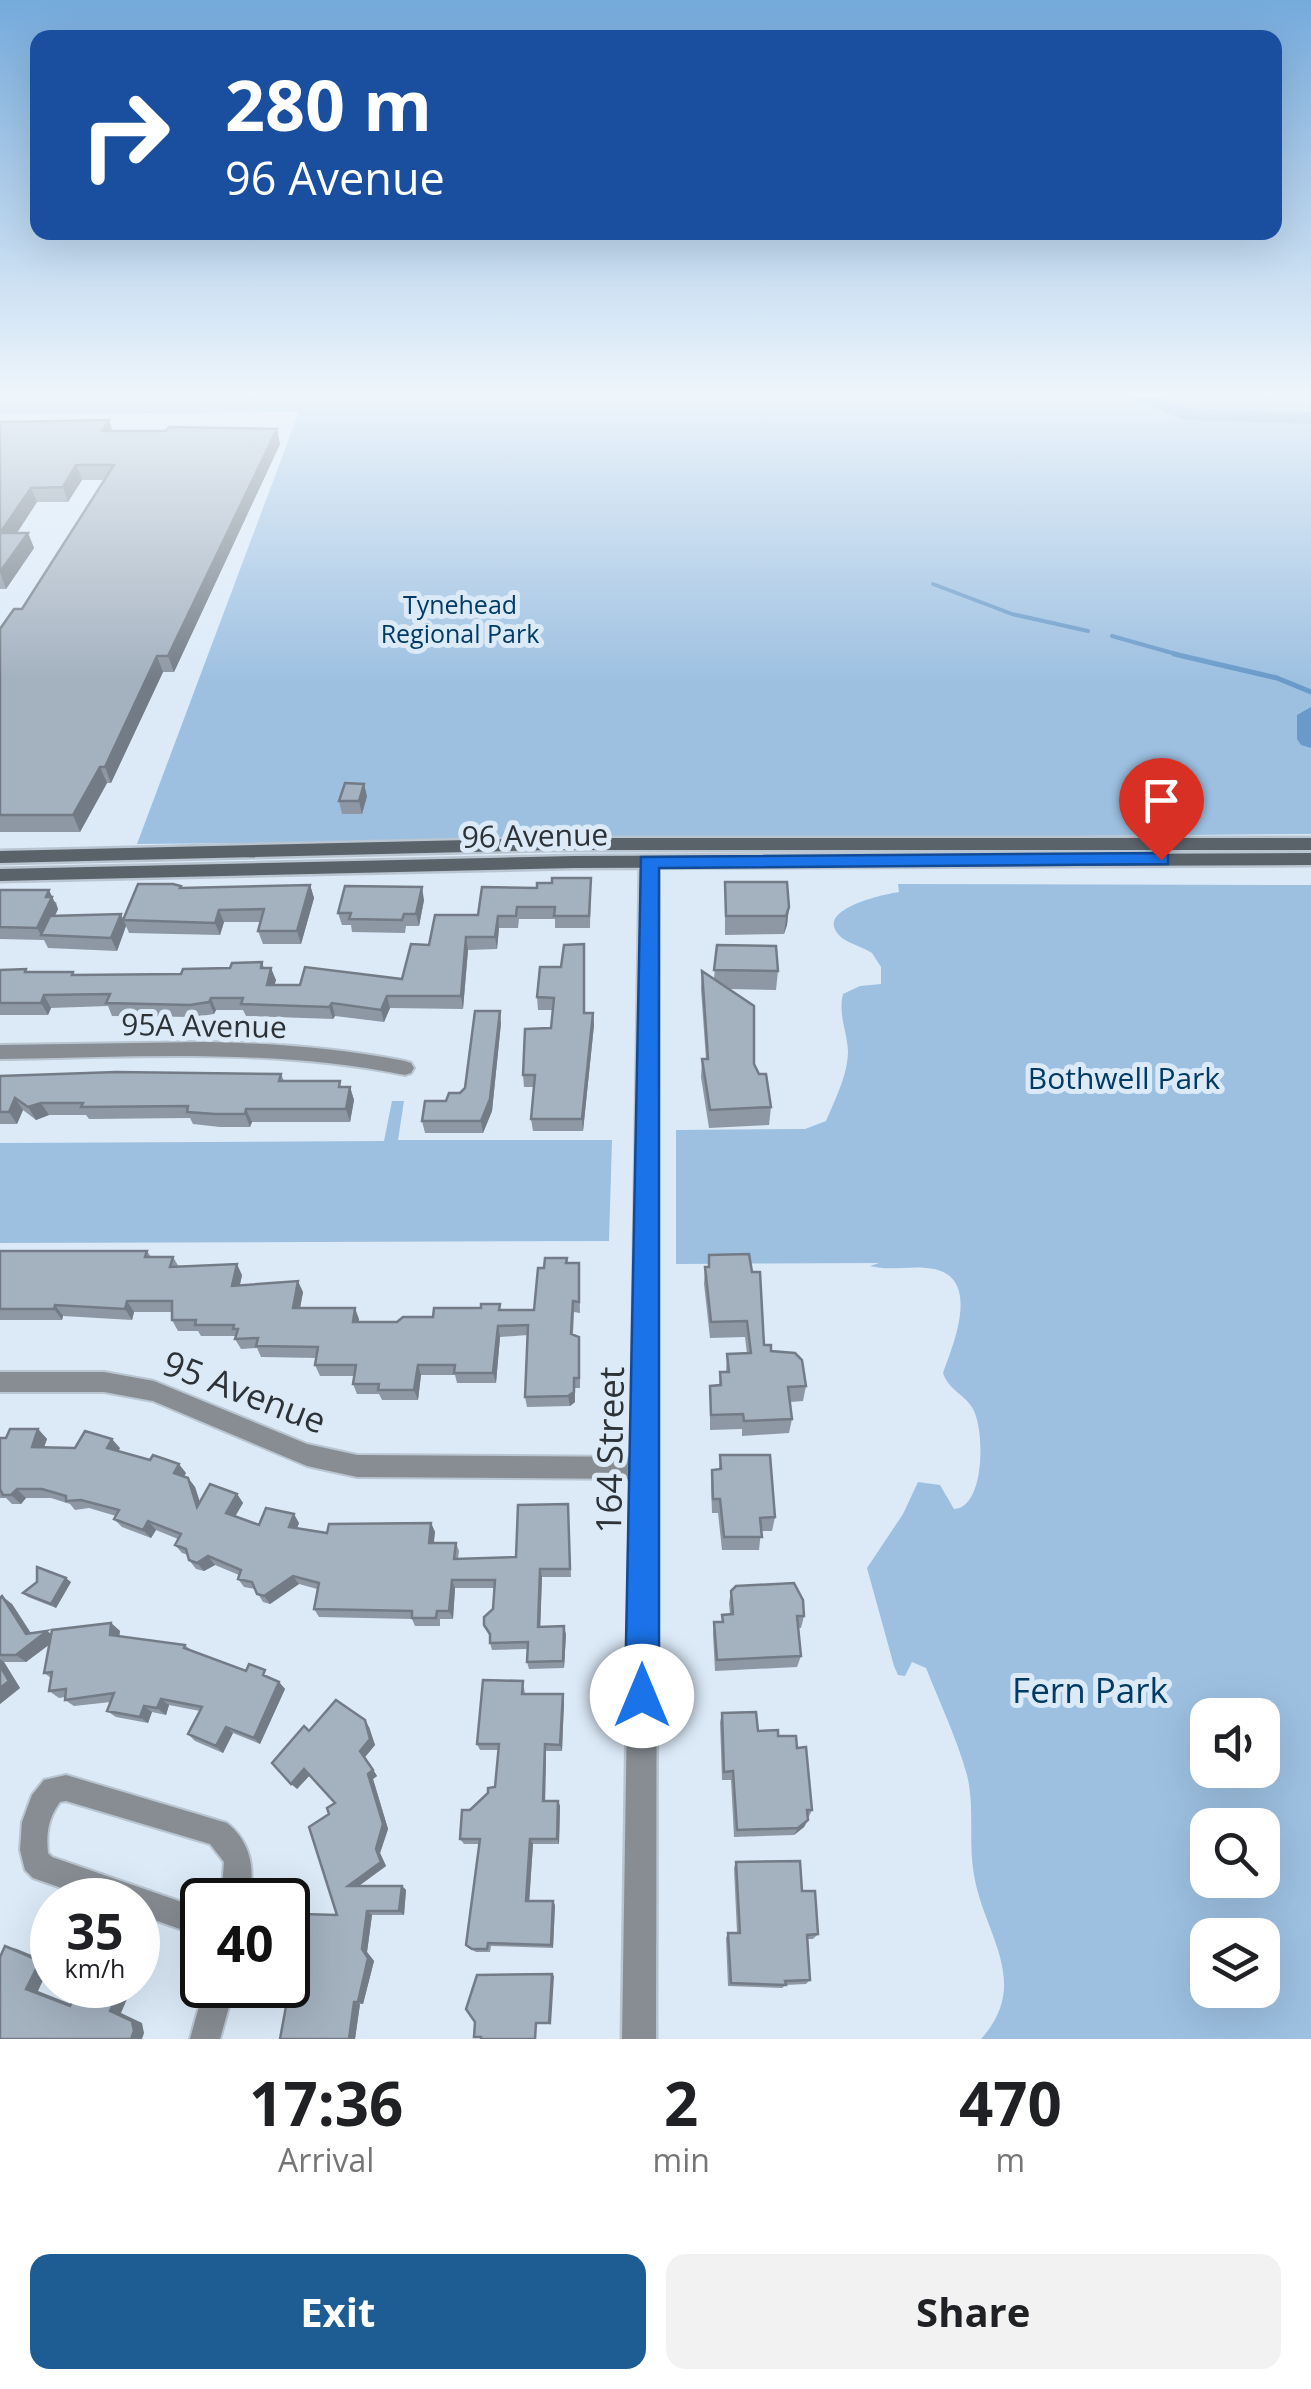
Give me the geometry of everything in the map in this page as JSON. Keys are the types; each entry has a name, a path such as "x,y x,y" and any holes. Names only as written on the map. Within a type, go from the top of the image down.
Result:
{"main road":[{"name":"96 Avenue","path":"0,857 688,844 1311,844"},
{"path":"648,862 688,844"},
{"name":"96 Avenue","path":"0,875 648,862 1311,859"}],"street":[{"name":"164 Street","path":"639,2039 648,862"},
{"name":"95A Avenue","path":"0,1052 279,1052 358,1058 405,1068"},
{"name":"95 Avenue","path":"0,1382 104,1382 154,1391 307,1456 356,1466 644,1468"},
{"path":"72,1878 43,1868 34,1860 34,1823 43,1800 53,1789 66,1788 217,1833 230,1842 238,1858 237,1878"},
{"path":"205,2039 214,2008"}],"green space":[{"name":"Tynehead Regional Park","path":"269,491 1311,491 1311,834 137,844"},
{"name":"Bothwell Park","path":"898,884 1311,885 1311,2039 981,2039 996,2018 1004,1978 974,1875 967,1775 926,1668 912,1662 905,1676 898,1675 867,1568 903,1514 918,1482 940,1485 954,1509 972,1496 977,1482 977,1419 970,1404 943,1373 958,1327 960,1295 955,1282 944,1272 926,1268 870,1266 879,1263 676,1264 676,1130 805,1129 826,1121 847,1060 843,994 860,986 881,984 881,967 872,953 842,938 834,928 835,919 853,905 899,892"},
{"path":"392,1101 404,1101 398,1140 612,1140 609,1241 0,1243 0,1143 384,1141"}],"building":[{"path":"0,491 29,491 0,533"},
{"path":"97,491 247,491 168,656 157,656 105,767 100,767 73,815 0,815 0,629 14,609 22,609"},
{"path":"0,533 28,533 0,572"},
{"path":"345,783 364,784 359,801 339,801"},
{"path":"552,878 591,878 589,916 554,916 555,907 517,907 516,916 498,916 495,937 466,937 461,996 387,996 381,1010 332,1003 329,1007 241,1004 243,998 211,998 209,1002 190,1005 106,1003 110,994 44,995 41,1003 0,1003 0,970 73,972 72,975 181,974 183,969 230,968 232,963 262,962 261,968 271,968 267,985 300,985 305,967 402,979 411,944 429,945 435,915 478,915 482,887 537,888 537,883 552,883"},
{"path":"725,882 787,882 786,916 726,916"},
{"path":"138,884 173,884 180,888 310,885 297,931 258,931 264,909 219,910 215,923 123,920"},
{"path":"345,886 422,887 416,914 404,914 402,920 349,919 351,913 338,913"},
{"path":"0,890 49,890 46,897 52,897 37,928 0,927"},
{"path":"121,914 111,938 41,935 50,916"},
{"path":"584,944 584,1013 593,1013 582,1119 531,1119 535,1075 523,1075 525,1029 551,1028 554,998 537,997 540,967 561,967 564,945"},
{"path":"717,945 776,946 778,971 714,970"},
{"path":"702,971 754,1006 754,1064 759,1074 766,1074 771,1107 710,1110 702,1059 708,1059"},
{"path":"475,1011 500,1011 490,1099 481,1121 422,1121 425,1101 446,1101 449,1093 460,1093 465,1088"},
{"path":"116,1072 281,1074 279,1081 340,1081 339,1087 350,1087 346,1109 246,1109 245,1114 215,1114 187,1112 188,1106 81,1107 83,1103 41,1103 28,1107 15,1098 9,1112 0,1112 0,1076"},
{"path":"0,1251 147,1251 145,1257 173,1257 170,1267 237,1264 232,1286 298,1281 293,1308 355,1308 353,1322 433,1317 434,1308 481,1308 481,1304 500,1304 499,1310 534,1310 538,1268 544,1268 545,1258 567,1258 566,1263 579,1263 579,1302 573,1301 571,1334 579,1337 579,1378 574,1378 574,1392 568,1396 525,1397 528,1325 498,1326 493,1373 454,1373 455,1365 418,1365 414,1390 378,1390 379,1384 353,1384 356,1365 315,1365 318,1347 256,1346 258,1338 235,1339 238,1329 233,1329 234,1325 195,1325 196,1320 172,1320 172,1301 127,1301 125,1309 55,1305 54,1309 0,1309"},
{"path":"749,1254 752,1272 760,1272 764,1345 771,1345 771,1351 795,1353 802,1360 806,1386 788,1387 792,1419 744,1421 743,1414 711,1415 710,1386 721,1385 720,1372 729,1372 727,1354 751,1353 747,1321 711,1322 705,1267 709,1267 709,1255"},
{"path":"10,1429 38,1429 32,1447 75,1448 85,1431 112,1439 107,1448 150,1460 153,1455 179,1464 174,1473 188,1478 197,1507 210,1484 237,1494 226,1513 259,1525 266,1508 294,1514 289,1527 327,1533 329,1524 431,1523 429,1543 456,1543 454,1559 516,1557 518,1505 568,1504 570,1569 540,1569 538,1627 564,1626 563,1661 527,1662 528,1642 490,1643 484,1617 493,1609 495,1580 452,1580 449,1611 437,1611 436,1618 412,1618 412,1611 314,1609 319,1583 293,1576 264,1596 257,1594 252,1582 238,1579 241,1570 208,1556 197,1563 189,1560 186,1549 175,1545 181,1534 148,1521 143,1530 114,1519 119,1510 81,1500 66,1501 66,1496 42,1489 17,1489 11,1495 3,1495 0,1438 6,1438"},
{"path":"720,1455 770,1455 775,1517 760,1518 762,1537 724,1537 720,1499 713,1499 712,1470 721,1469"},
{"path":"37,1567 66,1578 51,1604 23,1593 37,1582"},
{"path":"794,1583 803,1600 804,1616 797,1616 801,1656 717,1660 714,1622 723,1622 722,1615 733,1614 731,1591 736,1586"},
{"path":"2,1596 26,1634 47,1631 16,1655 0,1655"},
{"path":"111,1623 110,1635 185,1645 184,1648 246,1671 249,1664 265,1670 263,1675 279,1682 254,1738 226,1727 216,1746 188,1734 202,1707 161,1699 157,1708 144,1706 140,1717 107,1711 114,1693 65,1700 66,1689 49,1691 52,1672 44,1673 52,1630"},
{"path":"0,1666 9,1681 0,1688"},
{"path":"483,1680 523,1681 522,1694 563,1694 560,1745 545,1744 543,1801 558,1801 557,1839 530,1839 526,1901 553,1901 551,1945 488,1943 487,1949 472,1949 466,1945 480,1839 460,1839 462,1810 470,1810 488,1793 488,1788 495,1787 499,1744 477,1744"},
{"path":"336,1700 365,1720 370,1739 360,1751 373,1770 368,1774 383,1824 376,1849 381,1862 348,1886 402,1886 399,1911 367,1911 362,1949 368,1958 358,2002 354,2002 349,2039 280,2039 286,2008 310,2008 310,1914 337,1915 309,1827 329,1814 327,1808 335,1803 304,1769 291,1784 272,1763 304,1726 309,1731"},
{"path":"756,1712 758,1731 778,1730 778,1736 796,1736 797,1748 806,1747 812,1810 807,1810 808,1820 798,1828 737,1830 733,1771 724,1772 722,1713"},
{"path":"800,1861 802,1891 815,1891 818,1934 807,1935 810,1980 785,1981 786,1985 731,1983 728,1933 740,1933 736,1862"},
{"path":"5,1946 30,1957 26,1989 30,1991 30,2008 111,2008 110,2011 132,2021 131,2039 0,2039 0,1957"},
{"path":"552,1974 549,2023 536,2023 535,2039 474,2037 475,2022 466,2009 477,1975"}],"waterway":[{"path":"933,584 1012,614 1088,631"},
{"path":"1112,636 1183,656"},
{"path":"1174,654 1277,678 1311,692"},
{"path":"1311,715 1311,739"}],"route":[{"path":"642,1696 648,862 1161,860"}],"park label":[{"name":"Fern Park","path":"1090,1689"}]}
